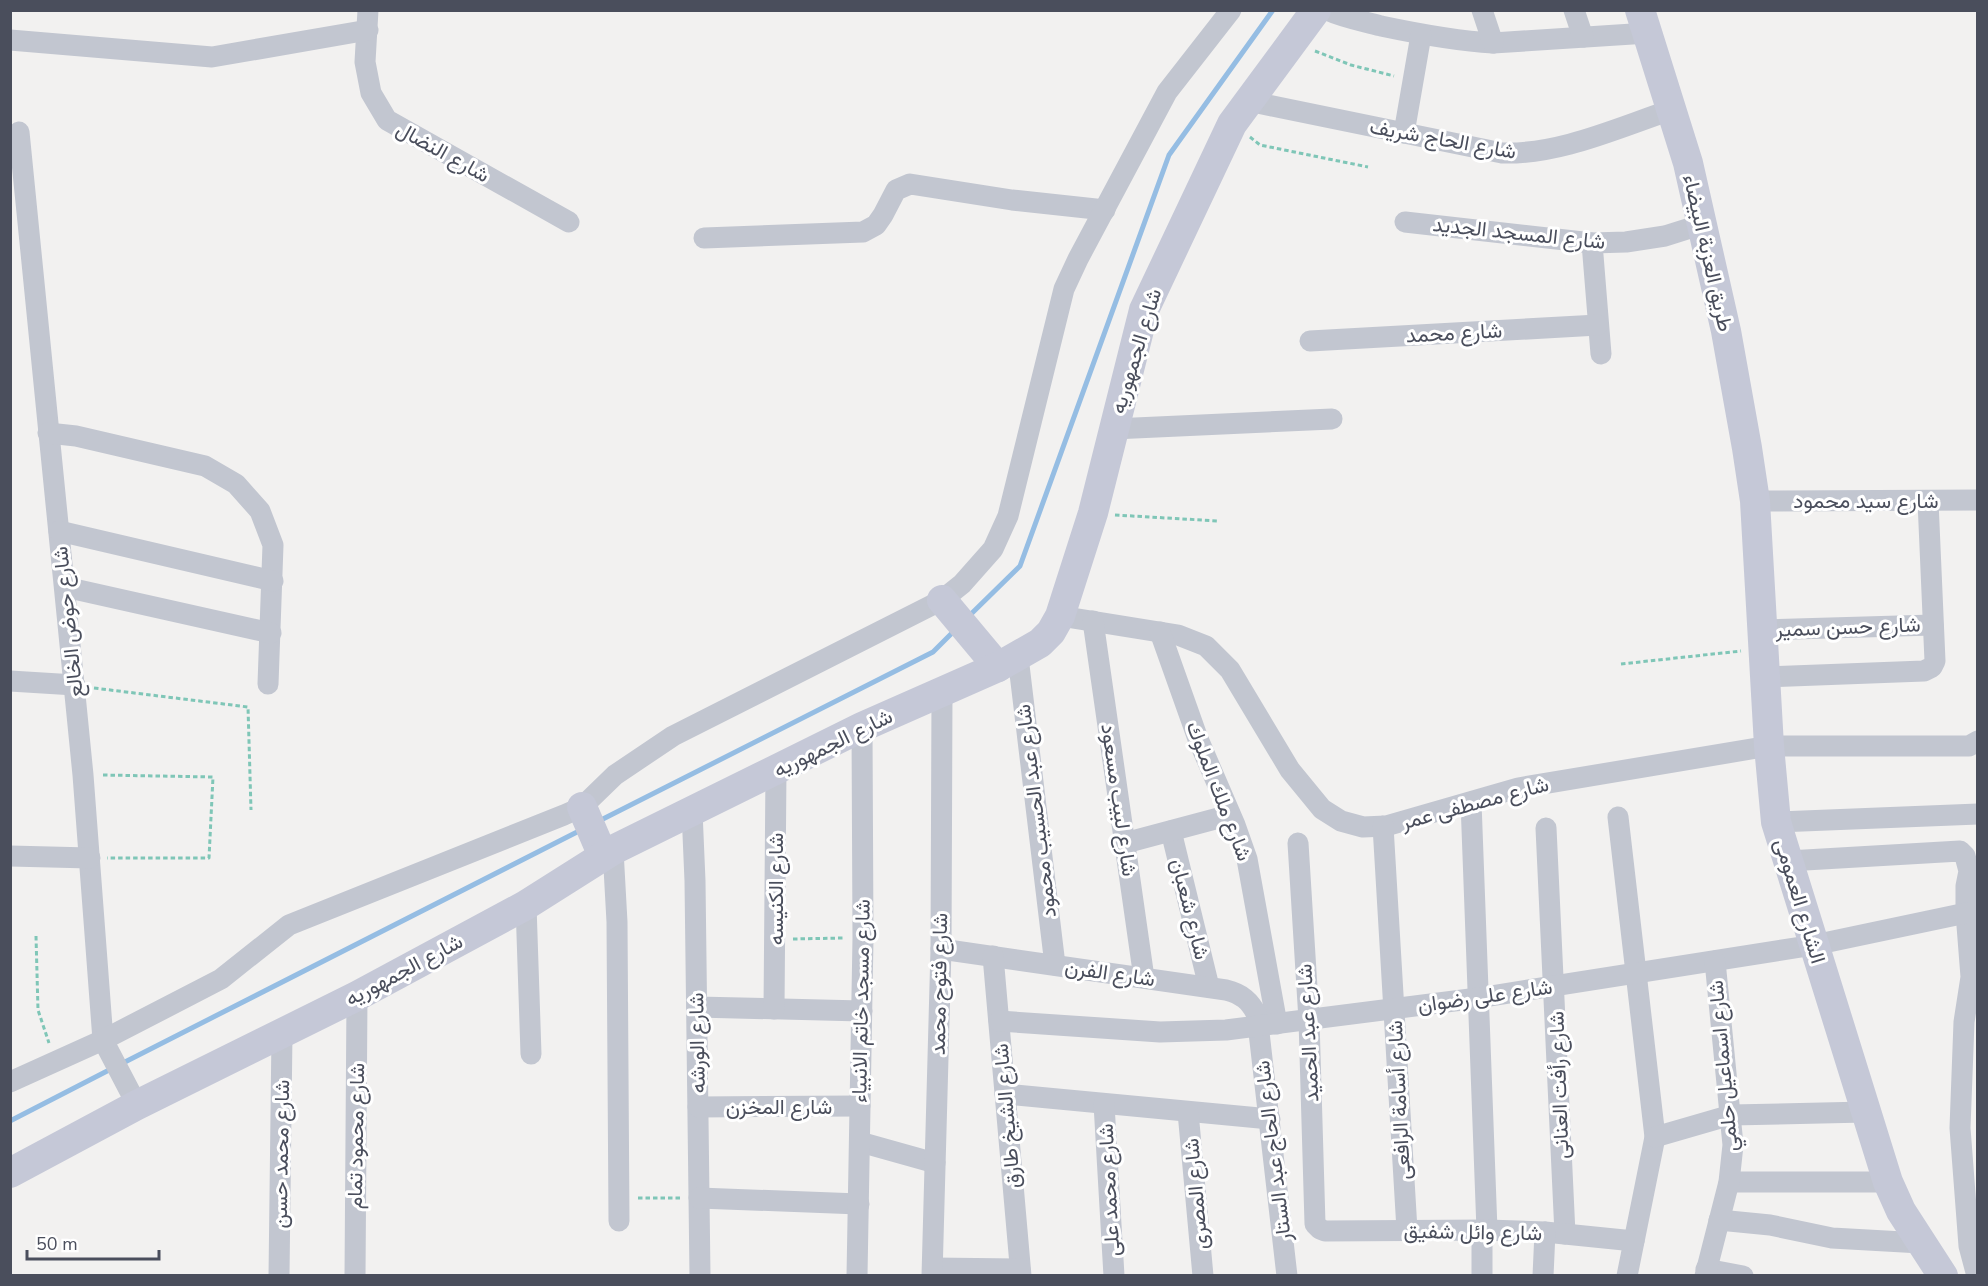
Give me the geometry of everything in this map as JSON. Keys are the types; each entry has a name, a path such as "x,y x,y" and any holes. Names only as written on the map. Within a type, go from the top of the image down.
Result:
{"street":[{"path":"10,1082 55,1062 107,1048 221,979 297,922 564,815 584,811 615,775 673,736 948,607 962,584 993,549 1008,516 1064,289 1078,259 1167,92 1231,10"},
{"name":"شارع الجمهوريه","path":"10,1173 131,1094 282,1033 357,996 525,905 604,850 692,811 862,727 942,693 999,658 1040,643 1051,632 1060,616 1093,513 1144,310 1240,113 1290,42 1316,10"},
{"path":"1327,10 1349,18 1421,35 1493,43 1583,37 1644,22"},
{"path":"1482,10 1493,43"},
{"path":"1574,10 1583,37"},
{"path":"10,39 212,57 368,20"},
{"name":"شارع النضال","path":"368,20 365,62 371,93 387,120 569,222"},
{"name":"طريق العزبة البيضاء","path":"1644,22 1688,163 1703,224 1728,341 1755,501"},
{"path":"1404,133 1421,35"},
{"name":"شارع الحاج شريف","path":"1240,113 1404,133 1502,153 1523,154 1543,151 1671,110"},
{"name":"شارع حوض الخالع","path":"19,132 75,685 107,1048 131,1094"},
{"path":"704,238 863,232 876,225 896,190 910,184 1012,200 1105,210"},
{"name":"شارع المسجد الجديد","path":"1406,222 1592,243 1626,242 1665,236 1703,224"},
{"path":"1592,243 1601,354"},
{"name":"شارع محمد","path":"1310,341 1599,325"},
{"path":"1113,429 1332,419"},
{"path":"48,433 76,436 205,466 236,484 260,511 273,545 268,684"},
{"name":"شارع سيد محمود","path":"1755,501 1977,500"},
{"name":"الشارع العمومى","path":"1755,501 1769,746 1776,822 1888,1182 1901,1211 1943,1275"},
{"path":"1764,652 1927,671 1932,667 1935,662 1928,501"},
{"path":"59,531 273,581"},
{"path":"65,587 271,633"},
{"path":"948,607 999,658"},
{"name":"شارع مصطفى عمر","path":"1060,616 1178,635 1206,646 1230,670 1290,770 1322,808 1341,821 1363,826 1383,826 1518,788 1769,746 1969,746 1977,741"},
{"name":"شارع لبيب مسعود","path":"1093,621 1144,978"},
{"name":"شارع حسن سمير","path":"1764,652 1933,625"},
{"name":"شارع ملك الملوك","path":"1160,632 1198,739 1247,859 1268,1025"},
{"name":"شارع عبد الحسيب محمود","path":"999,658 1055,965"},
{"path":"10,681 75,685"},
{"name":"شارع فتوح محمد","path":"932,1272 941,949 942,693"},
{"name":"شارع مسجد خاتم الانبياء","path":"857,1275 863,938 862,727"},
{"name":"شارع الكنيسه","path":"774,1009 776,770"},
{"path":"1471,802 1484,1230 1482,1275"},
{"path":"584,811 604,850 617,922 619,1221"},
{"name":"شارع الورشه","path":"692,811 700,1275"},
{"path":"1776,822 1977,814"},
{"path":"1125,843 1230,815"},
{"path":"1618,816 1655,1137 1627,1275"},
{"name":"شارع أسامة الرافعى","path":"1383,826 1407,1230"},
{"name":"شارع رأفت العنانى","path":"1543,1275 1555,1233 1554,986 1546,828"},
{"name":"شارع شعبان","path":"1171,831 1209,987"},
{"name":"شارع عبد الحميد","path":"1298,843 1309,1020 1315,1224"},
{"path":"1788,861 1960,850 1968,863 1972,888 1966,913 1974,978 1964,1022 1969,1129 1969,1246 1977,1275"},
{"path":"10,856 90,858"},
{"path":"525,905 531,1054"},
{"name":"شارع على رضوان","path":"999,1021 1160,1032 1226,1030 1478,998 1715,961 1814,945 1966,913"},
{"name":"شارع الفرن","path":"941,949 1236,992 1245,998 1257,1015 1268,1025"},
{"name":"شارع الشيخ طارق","path":"993,956 1021,1272"},
{"name":"شارع اسماعيل حلمي","path":"1705,1272 1729,1182 1733,1145 1715,961"},
{"name":"شارع محمود تمام","path":"355,1275 357,996"},
{"path":"697,1007 862,1011"},
{"name":"شارع الحاج عبد الستار","path":"1268,1025 1270,1119 1287,1275"},
{"name":"شارع محمد حسن","path":"279,1275 282,1033"},
{"path":"1005,1094 1270,1119"},
{"name":"شارع محمد على","path":"1104,1104 1114,1275"},
{"name":"شارع المخزن","path":"698,1107 860,1106"},
{"name":"شارع المصرى","path":"1188,1112 1203,1275"},
{"path":"1655,1137 1731,1115 1866,1112"},
{"path":"860,1142 935,1163"},
{"path":"1729,1182 1888,1182"},
{"path":"699,1198 859,1203"},
{"path":"1719,1220 1770,1225 1832,1238 1921,1243"},
{"name":"شارع وائل شفيق","path":"1315,1224 1325,1231 1484,1230 1555,1233 1634,1241"},
{"path":"932,1272 1021,1272"},
{"path":"1705,1272 1743,1275"}],"path":[{"path":"1290,42 1351,65 1414,82"},
{"path":"1240,113 1260,145 1368,166"},
{"path":"1093,513 1218,521"},
{"path":"1621,664 1764,652"},
{"path":"75,685 248,707 251,810"},
{"path":"83,775 213,777 209,858 90,858"},
{"path":"36,936 38,1010 55,1062"},
{"path":"776,939 863,938"},
{"path":"619,1199 699,1198"}],"waterway":[{"path":"968,617 1020,566 1169,155 1273,10"},
{"path":"597,822 933,652 955,630"},
{"path":"121,1064 581,830"},
{"path":"10,1121 113,1068"}]}
